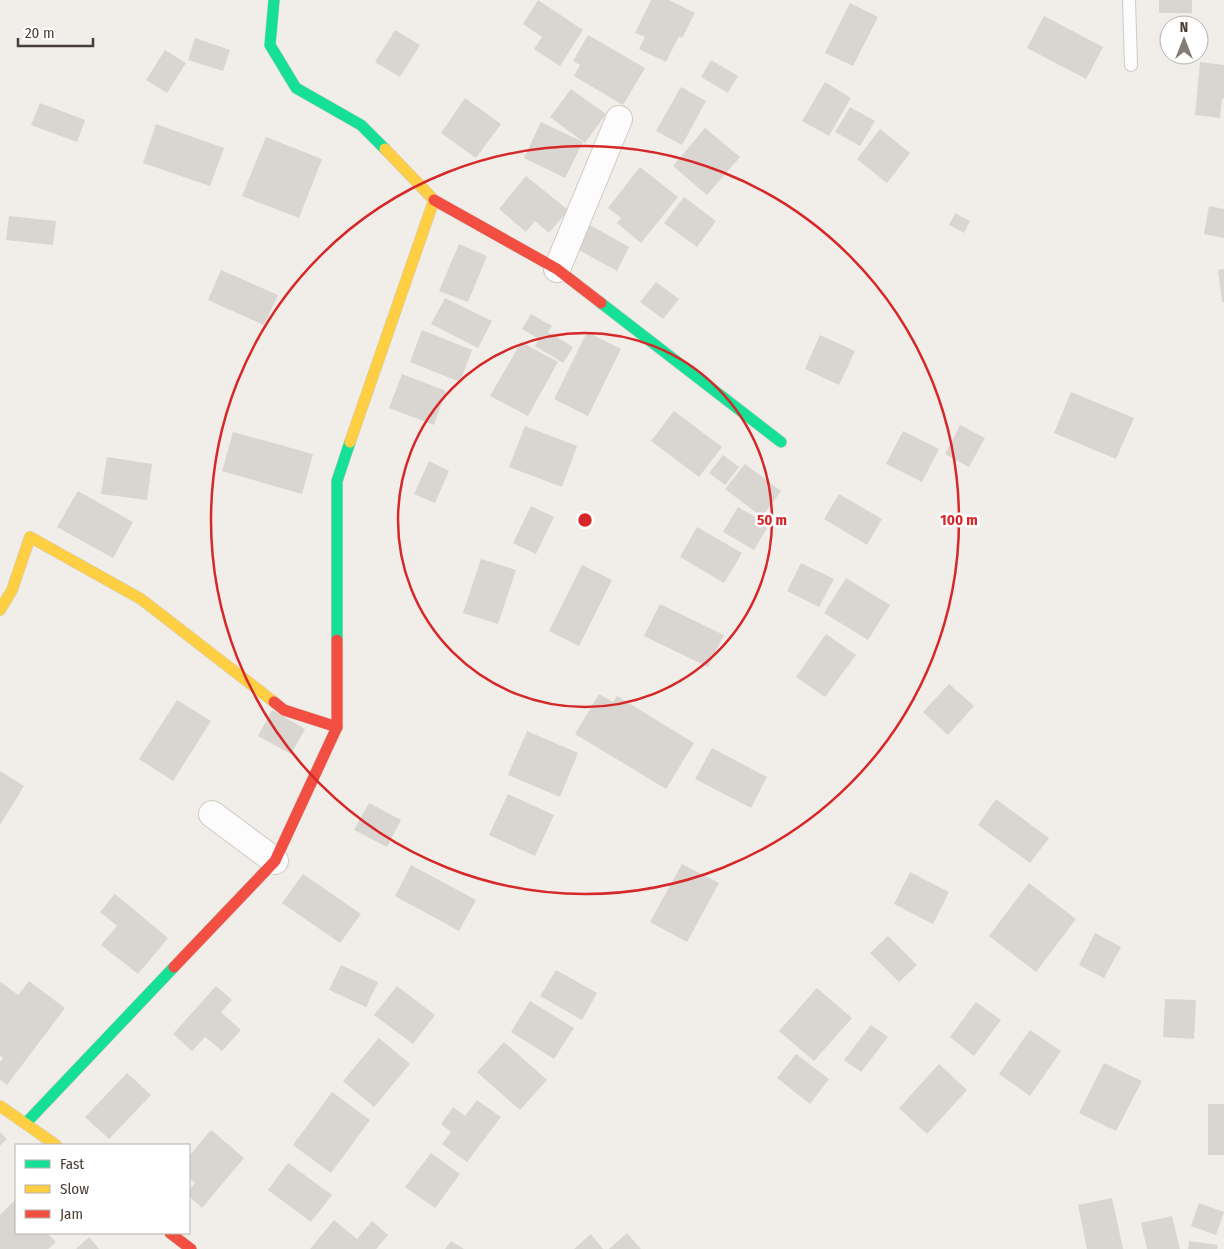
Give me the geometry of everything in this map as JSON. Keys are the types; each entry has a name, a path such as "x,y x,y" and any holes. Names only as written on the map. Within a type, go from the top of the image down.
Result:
{"street":[{"path":"274,0 270,45 296,88 361,125 434,200 557,268 781,442"},
{"path":"557,268 619,119"},
{"path":"26,1123 275,861 337,727 338,481 434,200"},
{"path":"0,610 12,590 30,537 141,599 284,710 337,727"},
{"path":"212,814 275,861"},
{"path":"0,1106 55,1144"},
{"path":"171,1234 191,1249"}],"lane":[{"path":"1129,0 1131,65"}],"building":[{"path":"538,0 583,30 560,66 534,49 542,37 523,24"},
{"path":"651,0 669,0 695,13 682,38 679,36 666,62 639,49 645,37 635,33"},
{"path":"1159,0 1192,0 1192,13 1159,13"},
{"path":"850,3 878,17 853,66 825,53"},
{"path":"1044,16 1103,47 1086,79 1027,48"},
{"path":"395,30 420,45 400,77 375,62"},
{"path":"588,35 645,68 623,105 574,76 580,65 573,61"},
{"path":"195,38 230,50 223,71 188,60"},
{"path":"165,50 186,63 167,93 146,80"},
{"path":"711,60 738,76 728,93 701,77"},
{"path":"1209,63 1224,65 1224,99 1222,98 1220,118 1195,115 1200,65 1209,65"},
{"path":"825,82 851,98 829,136 802,121"},
{"path":"681,87 706,101 682,145 656,131"},
{"path":"571,89 606,114 585,143 550,117"},
{"path":"465,98 501,124 476,158 441,133"},
{"path":"40,103 85,120 77,142 31,125"},
{"path":"850,107 875,121 860,146 835,132"},
{"path":"541,122 583,142 565,178 524,158"},
{"path":"156,124 224,148 210,186 143,163"},
{"path":"705,128 740,157 707,195 673,166"},
{"path":"880,129 910,153 887,183 857,159"},
{"path":"266,137 322,159 299,218 242,196"},
{"path":"640,167 678,197 641,243 617,223 621,218 608,208"},
{"path":"526,176 568,210 549,233 535,221 526,232 499,209"},
{"path":"684,197 716,221 697,247 664,223"},
{"path":"1209,206 1224,209 1224,238 1204,234"},
{"path":"955,213 970,221 964,233 949,225"},
{"path":"9,216 56,221 53,245 6,240"},
{"path":"590,225 629,247 617,271 577,249"},
{"path":"459,244 487,256 468,302 439,291"},
{"path":"1224,269 1224,302 1222,302 1218,270"},
{"path":"221,270 278,295 264,325 208,300"},
{"path":"656,282 679,299 663,319 640,302"},
{"path":"445,298 492,321 478,348 431,324"},
{"path":"531,314 552,326 548,332 573,347 563,363 535,346 539,339 522,329"},
{"path":"422,330 472,350 460,382 410,362"},
{"path":"587,332 621,349 588,416 554,399"},
{"path":"820,335 855,351 839,385 805,369"},
{"path":"521,342 558,362 528,416 490,396"},
{"path":"402,374 446,391 434,425 389,408"},
{"path":"1071,392 1134,418 1116,459 1054,433"},
{"path":"674,411 722,447 699,477 651,441"},
{"path":"960,425 985,438 969,467 945,454"},
{"path":"525,426 577,446 562,487 509,467"},
{"path":"903,431 939,449 922,482 886,464"},
{"path":"233,432 313,454 302,494 222,471"},
{"path":"723,455 739,467 725,485 709,473"},
{"path":"107,457 152,464 147,500 101,494"},
{"path":"429,461 449,471 435,503 414,494"},
{"path":"745,464 781,491 762,517 725,489"},
{"path":"78,491 133,522 113,558 57,527"},
{"path":"839,494 882,519 867,545 824,519"},
{"path":"531,506 554,517 536,554 513,543"},
{"path":"738,507 769,525 754,550 723,532"},
{"path":"697,527 742,553 724,583 680,557"},
{"path":"481,559 516,570 498,624 463,613"},
{"path":"801,563 834,579 819,607 787,591"},
{"path":"582,565 612,580 579,646 549,631"},
{"path":"846,578 890,605 868,640 824,613"},
{"path":"660,604 724,635 708,667 644,636"},
{"path":"826,634 856,655 825,697 796,677"},
{"path":"949,684 974,706 948,735 923,712"},
{"path":"599,694 613,702 617,696 694,743 666,789 575,734"},
{"path":"177,700 211,721 173,781 139,759"},
{"path":"272,710 305,729 291,754 258,736"},
{"path":"527,731 578,753 560,797 508,775"},
{"path":"712,748 767,777 751,808 695,779"},
{"path":"0,771 24,786 0,825"},
{"path":"508,794 554,815 535,856 489,835"},
{"path":"996,799 1049,838 1030,863 978,825"},
{"path":"369,803 401,820 387,847 354,830"},
{"path":"682,864 719,883 687,942 650,922"},
{"path":"411,865 476,900 459,931 395,896"},
{"path":"910,872 949,892 933,924 894,904"},
{"path":"303,874 361,914 340,943 282,903"},
{"path":"1029,883 1076,919 1036,972 989,936"},
{"path":"115,894 168,938 138,974 101,945 117,926 100,912"},
{"path":"1095,933 1121,947 1104,978 1079,965"},
{"path":"888,936 917,965 899,982 870,953"},
{"path":"341,965 378,982 366,1007 329,990"},
{"path":"556,970 597,993 582,1020 540,996"},
{"path":"29,981 65,1008 7,1085 0,1079 0,1062 3,1058 0,1055 0,984 1,982 18,995"},
{"path":"216,986 232,1000 221,1012 241,1030 222,1051 205,1037 192,1051 173,1034"},
{"path":"397,986 435,1015 413,1044 374,1015"},
{"path":"817,988 852,1018 814,1061 779,1031"},
{"path":"1165,999 1196,1000 1194,1039 1163,1037"},
{"path":"530,1001 574,1028 554,1059 511,1032"},
{"path":"976,1002 1001,1020 974,1056 950,1037"},
{"path":"871,1025 888,1037 861,1072 844,1060"},
{"path":"1030,1030 1061,1051 1030,1096 999,1074"},
{"path":"379,1038 410,1064 374,1107 343,1081"},
{"path":"504,1042 547,1080 520,1110 477,1072"},
{"path":"796,1054 829,1079 810,1104 777,1078"},
{"path":"1104,1063 1142,1081 1116,1131 1079,1113"},
{"path":"939,1064 967,1090 927,1134 899,1108"},
{"path":"127,1073 151,1095 109,1139 85,1117"},
{"path":"332,1092 370,1120 331,1173 293,1145"},
{"path":"477,1100 501,1117 467,1162 442,1144 451,1132 441,1124 453,1107 465,1116"},
{"path":"1208,1104 1224,1104 1224,1155 1208,1155"},
{"path":"211,1130 244,1158 202,1208 190,1197 190,1189 195,1183 190,1179 190,1155"},
{"path":"0,1132 7,1139 0,1146"},
{"path":"431,1153 460,1174 435,1208 405,1187"},
{"path":"288,1163 332,1195 311,1222 268,1190"},
{"path":"1112,1198 1123,1249 1087,1249 1078,1205"},
{"path":"15,1200 15,1234 48,1234 56,1242 48,1249 0,1249 0,1215"},
{"path":"1199,1203 1224,1212 1216,1235 1191,1226"},
{"path":"1172,1216 1180,1249 1147,1249 1141,1223"},
{"path":"334,1220 357,1239 372,1221 388,1235 376,1249 310,1249"},
{"path":"627,1233 641,1249 609,1249"},
{"path":"591,1234 603,1249 574,1249"},
{"path":"89,1237 99,1249 76,1249"},
{"path":"451,1241 464,1249 445,1249"},
{"path":"1189,1241 1218,1245 1217,1249 1188,1249"}],"traffic: fast":[{"path":"274,0 270,45 296,88 361,125 385,149"},
{"path":"601,303 781,442"},
{"path":"337,640 337,481 350,442"},
{"path":"26,1123 174,967"}],"traffic: slow":[{"path":"350,442 434,200 385,149"},
{"path":"0,610 12,590 30,537 141,599 274,702"},
{"path":"0,1106 55,1144"}],"traffic: jam":[{"path":"434,200 557,269 601,303"},
{"path":"174,967 275,861 337,727 337,640"},
{"path":"274,702 284,710 337,727"},
{"path":"171,1234 191,1249"}]}
